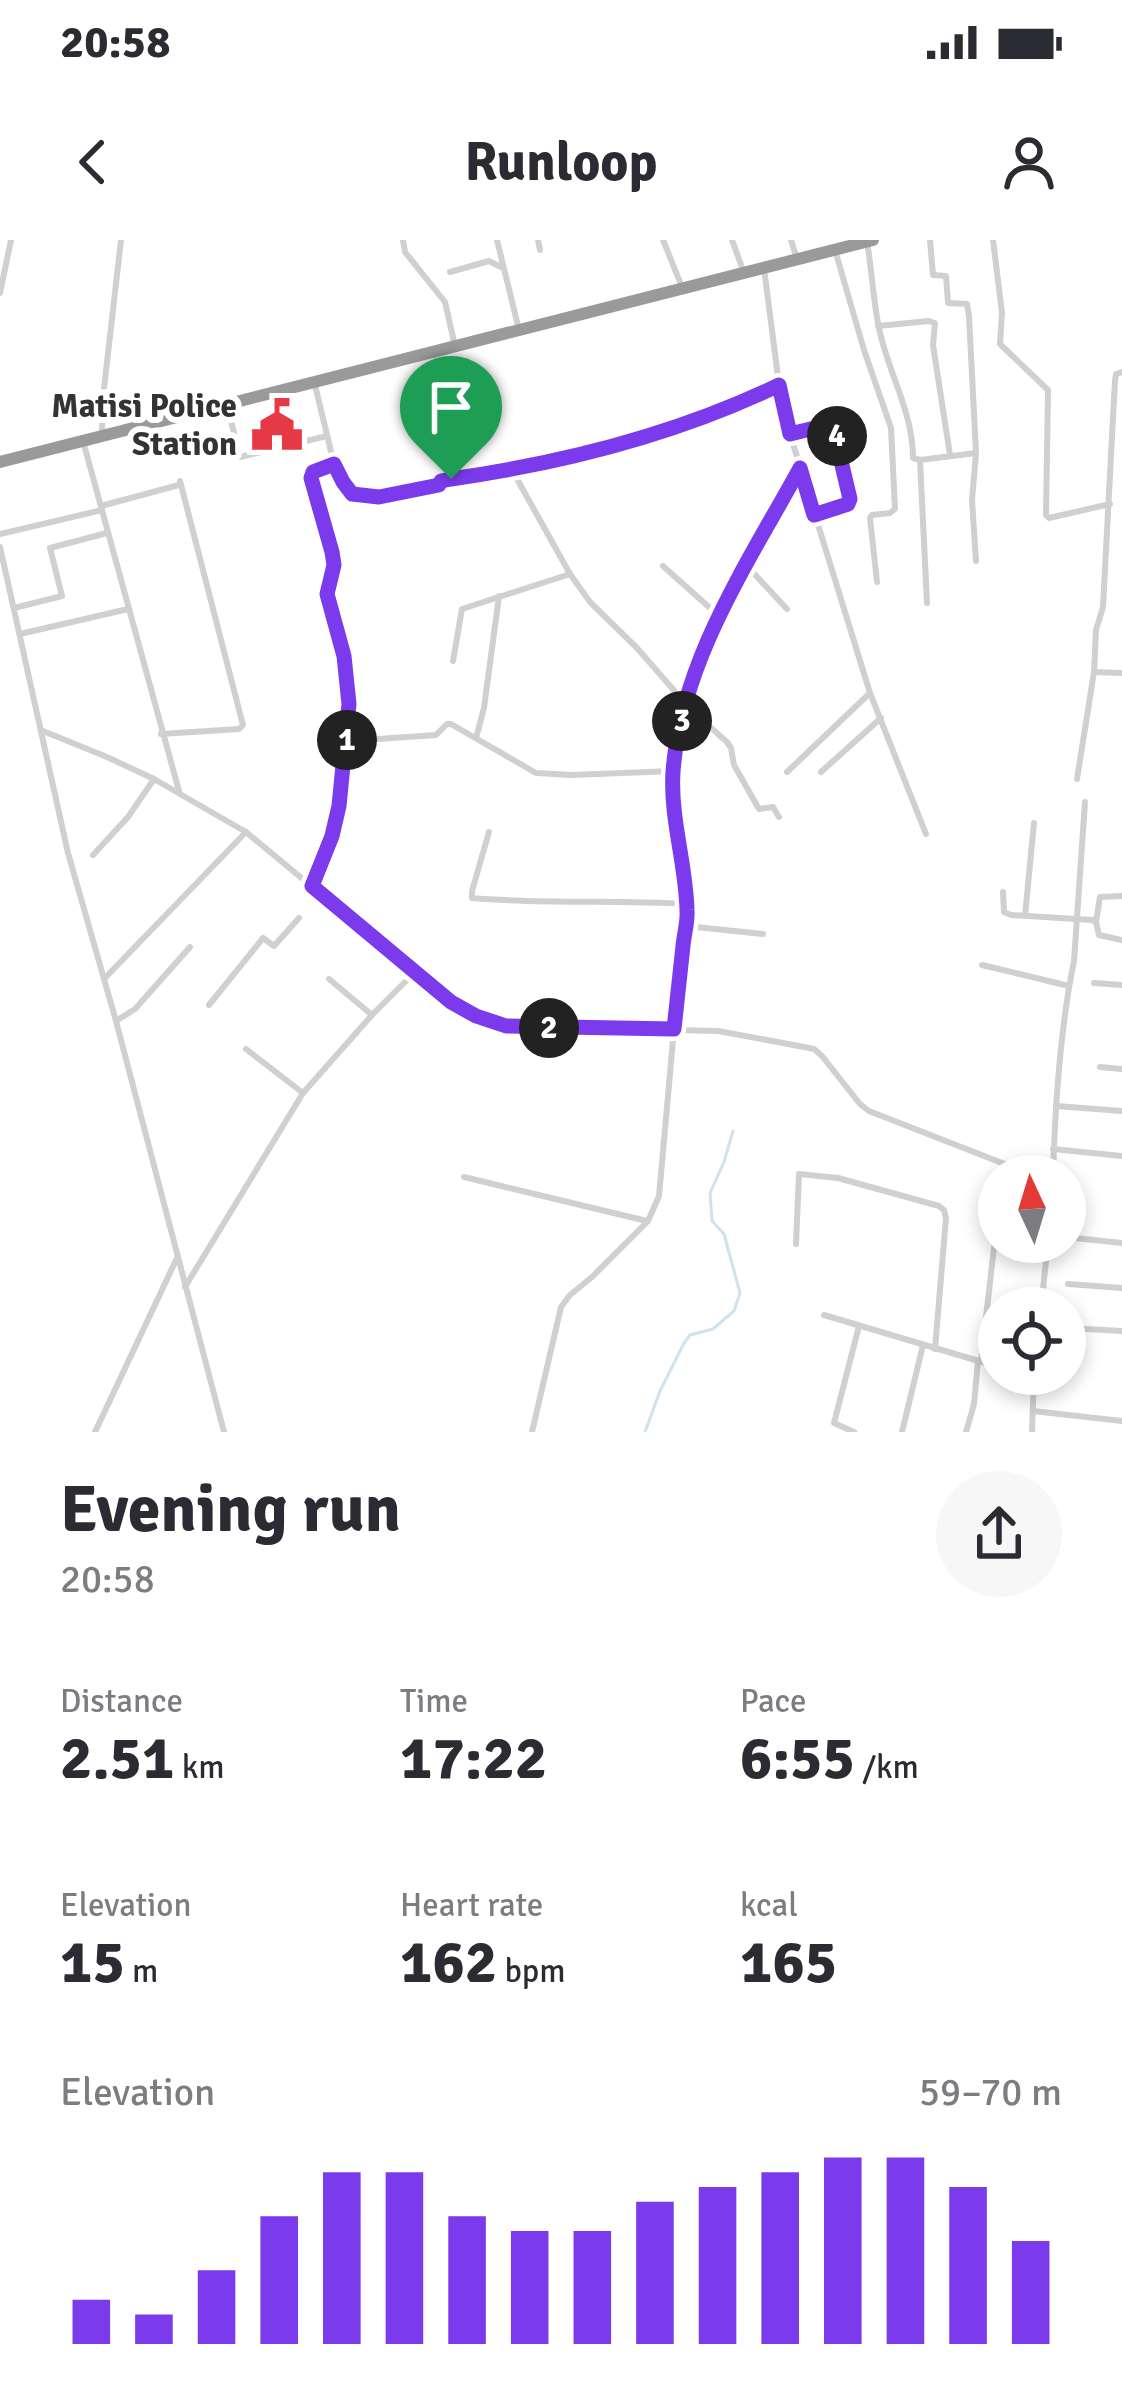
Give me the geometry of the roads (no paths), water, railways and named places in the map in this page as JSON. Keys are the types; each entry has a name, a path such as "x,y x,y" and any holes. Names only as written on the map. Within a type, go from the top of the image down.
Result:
{"highway":[{"path":"0,462 870,241"}],"street":[{"path":"0,293 10,240"},
{"path":"102,436 122,240"},
{"path":"403,240 405,252 445,302 455,346"},
{"path":"497,240 519,330"},
{"path":"538,240 540,250"},
{"path":"663,240 682,289"},
{"path":"732,240 744,272"},
{"path":"791,240 797,259"},
{"path":"930,240 933,275 946,276 948,302 968,305 976,561"},
{"path":"993,240 1002,313 1000,344 1048,391 1046,515 1110,503"},
{"path":"870,241 878,326 911,421 913,458 976,453"},
{"path":"835,250 891,430 895,509 870,518 877,582"},
{"path":"450,272 489,261 504,268"},
{"path":"764,268 790,434 870,693 926,834"},
{"path":"878,326 935,323 933,345 950,455"},
{"path":"1077,778 1103,607 1111,432 1116,376 1122,372"},
{"path":"314,382 334,464 343,482 352,494 379,497 608,447 737,405 779,385"},
{"path":"227,405 240,457 328,436"},
{"path":"790,434 829,425 836,433 850,499 848,504 814,515"},
{"path":"83,441 179,792"},
{"path":"920,460 927,603"},
{"path":"312,886 334,827 347,741 348,679 327,594 334,565 311,478 313,472 334,464"},
{"path":"532,1432 561,1307 648,1221 659,1196 687,904 673,771 700,660 800,468"},
{"path":"512,470 594,608 731,748 734,765 759,809 773,807 778,817"},
{"path":"0,534 180,483 243,725 161,734"},
{"path":"14,608 62,596 50,548 108,532"},
{"path":"0,548 68,853 224,1432"},
{"path":"663,566 719,616"},
{"path":"747,566 787,609"},
{"path":"453,661 462,609 570,574"},
{"path":"476,739 500,596"},
{"path":"20,634 128,609"},
{"path":"1094,672 1122,673"},
{"path":"787,772 870,693"},
{"path":"821,772 881,718"},
{"path":"347,741 436,735 449,724 536,773 673,771"},
{"path":"43,731 154,779 246,832 414,973 476,1016 506,1026 718,1030 814,1049 869,1111 981,1155"},
{"path":"93,855 154,779"},
{"path":"1053,1155 1074,961 1084,802"},
{"path":"1025,916 1034,823"},
{"path":"104,979 246,832"},
{"path":"489,832 472,898 687,904"},
{"path":"1003,892 1004,912 1096,922"},
{"path":"1122,896 1100,897 1096,922 1099,935 1122,940"},
{"path":"208,1005 262,938 274,946 299,919"},
{"path":"686,926 764,934"},
{"path":"116,1021 135,1009 190,947"},
{"path":"982,965 1069,986"},
{"path":"185,1287 303,1093 414,973"},
{"path":"329,979 372,1015"},
{"path":"1094,983 1122,985"},
{"path":"246,1049 303,1093"},
{"path":"1100,1067 1122,1069"},
{"path":"1056,1106 1122,1111"},
{"path":"1053,1149 1122,1156"},
{"path":"796,1244 799,1174 838,1178 939,1206 946,1218 935,1348"},
{"path":"464,1177 648,1221"},
{"path":"1086,1240 1122,1243"},
{"path":"94,1432 177,1258"},
{"path":"1068,1284 1122,1288"},
{"path":"824,1315 978,1360"},
{"path":"854,1432 834,1424 859,1326"},
{"path":"1086,1329 1122,1331"},
{"path":"902,1432 923,1345"},
{"path":"966,1432 978,1375"},
{"path":"1032,1432 1033,1395"},
{"path":"1033,1411 1122,1420"}],"waterway":[{"path":"645,1432 684,1343 690,1335 713,1329 734,1311 740,1293 724,1234 712,1221 710,1193 733,1131"}],"place":[{"name":"Matisi Police Station","path":"277,425"}]}
